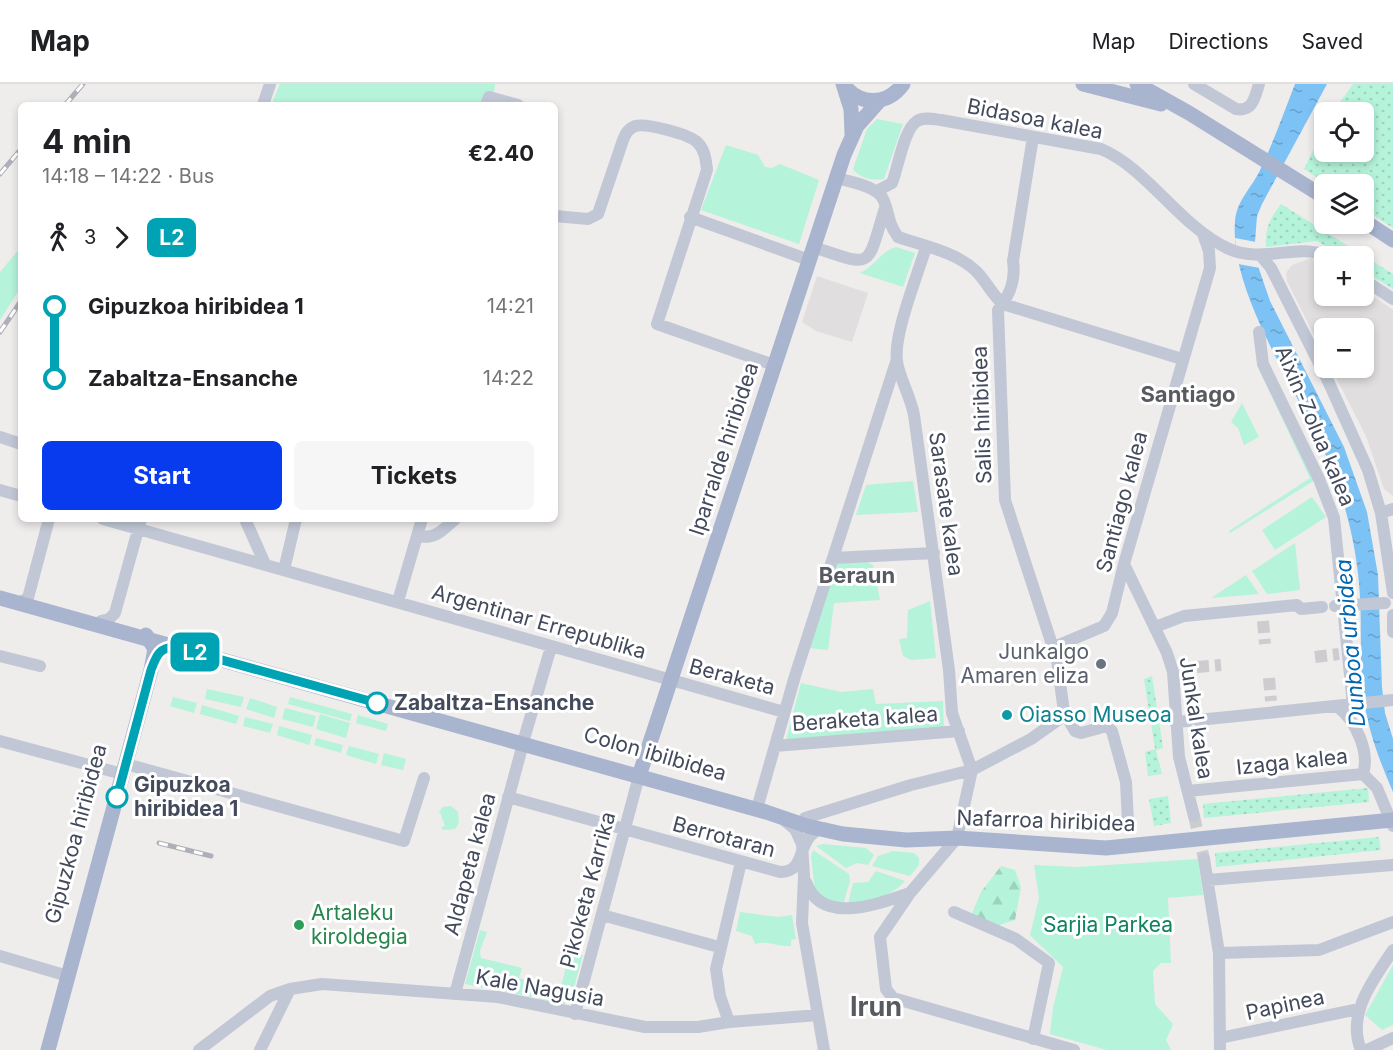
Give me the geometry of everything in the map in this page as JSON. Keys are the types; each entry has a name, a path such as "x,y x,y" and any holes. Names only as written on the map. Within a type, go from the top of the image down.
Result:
{"main road":[{"path":"843,84 862,99 880,100"},
{"name":"Iparralde hiribidea","path":"843,84 851,109 851,135"},
{"name":"Iparralde hiribidea","path":"640,774 669,680 851,135 864,116 880,100 896,92 903,84"},
{"path":"1083,84 1189,113"},
{"path":"1137,84 1189,113 1314,191"},
{"path":"1374,228 1393,240"},
{"name":"Colon ibilbidea","path":"0,593 22,602 142,636 830,825 918,836"},
{"name":"Colon ibilbidea","path":"0,598 100,621 175,647 524,742"},
{"name":"Gipuzkoa hiribidea","path":"40,1050 120,768 151,670 155,653 142,636"},
{"name":"Gipuzkoa hiribidea","path":"48,1050 120,768 146,656 142,636"},
{"name":"Gipuzkoa hiribidea","path":"151,670 161,651 175,647"},
{"name":"Nafarroa hiribidea","path":"640,774 819,830 843,834 957,838 1106,848 1392,822"}],"street":[{"path":"264,102 270,84"},
{"path":"1194,84 1236,109 1242,110 1250,107 1259,84"},
{"path":"487,102 489,97 507,102"},
{"name":"Bidasoa kalea","path":"877,191 892,183 909,129 917,121 926,118 941,120 1101,149 1118,157 1203,234 1233,251 1259,256 1314,252"},
{"path":"558,216 588,219 598,214 623,140 628,130 637,125 686,135 699,143 705,156 706,170 657,324 774,365"},
{"name":"Salis hiribidea","path":"1033,137 1013,261 1015,275 1003,304 998,310 1005,500 1054,647 1065,715"},
{"path":"837,178 877,191 885,202 887,220 898,237 961,260 975,270 987,283 994,297 1003,304 1182,359"},
{"path":"690,217 811,254 859,262 866,259 873,247 885,208"},
{"name":"Santiago kalea","path":"1054,647 1104,626 1112,613 1210,266 1209,251 1203,234"},
{"path":"873,247 898,237"},
{"name":"Sarasate kalea","path":"926,247 897,345 897,362 912,404 934,553 952,713 972,770"},
{"path":"1210,266 1218,257 1233,251"},
{"path":"1275,276 1280,264 1290,254"},
{"path":"1155,627 1184,615 1297,605 1301,609 1357,604 1389,598 1387,511 1357,442 1275,276 1259,256"},
{"path":"1374,287 1393,299"},
{"name":"Aixin-Zolua kalea","path":"1258,332 1263,364 1319,479 1334,518 1333,606 1343,654 1358,705"},
{"path":"758,804 784,712 897,362"},
{"path":"0,437 18,443"},
{"path":"0,490 18,495"},
{"path":"22,602 48,522"},
{"path":"246,522 265,564"},
{"path":"284,570 295,522"},
{"path":"398,601 421,522"},
{"path":"417,536 428,538 437,535 452,522"},
{"path":"100,621 109,619 115,612 140,524"},
{"name":"Argentinar Errepublika","path":"140,524 284,570 669,680"},
{"path":"833,558 934,553"},
{"name":"Junkal kalea","path":"1124,564 1167,653 1187,721 1179,757 1194,816"},
{"path":"1393,615 1393,632"},
{"name":"Aldapeta kalea","path":"455,993 551,647"},
{"path":"0,656 40,666"},
{"name":"Beraketa","path":"669,680 784,712"},
{"path":"1187,721 1390,701"},
{"path":"1338,707 1349,716 1367,762 1364,774 1377,788 1392,822"},
{"path":"805,818 911,785 972,770 1031,739 1065,715 1076,732 1081,733 1107,726 1112,731 1126,782 1128,822"},
{"name":"Beraketa kalea","path":"775,746 958,731"},
{"path":"0,743 120,768 404,841 424,778"},
{"path":"972,770 957,838 910,892 880,938 886,989 893,998 1074,1050"},
{"name":"Pikoketa Karrika","path":"575,1014 640,774"},
{"name":"Izaga kalea","path":"1188,791 1364,774"},
{"name":"Berrotaran","path":"508,797 624,831 788,872 797,866 802,850"},
{"path":"772,815 787,822 795,829 802,850 804,876 802,923 824,1050"},
{"path":"802,850 809,836 819,830 860,828"},
{"path":"918,836 932,852 933,866"},
{"path":"1204,860 1220,953 1220,1044"},
{"path":"729,1022 716,981 719,947 741,862"},
{"path":"1208,880 1393,865"},
{"path":"804,876 809,890 818,901 838,909 879,903 910,892"},
{"path":"954,912 1016,939 1049,963 1030,1038 1022,1050"},
{"path":"602,915 719,947"},
{"path":"1220,953 1319,950 1393,922"},
{"path":"1361,1050 1357,1025 1358,1009 1370,985 1393,950"},
{"path":"0,956 60,974"},
{"name":"Kale Nagusia","path":"199,1050 270,996 290,989 322,984 498,997 645,1027 698,1027 729,1022 818,1015"},
{"path":"260,1050 290,989"},
{"name":"Papinea","path":"1220,1044 1358,1009"},
{"path":"1367,1050 1393,1038"}],"shaded area":[{"path":"1311,258 1314,259 1314,306 1374,306 1374,297 1393,310 1393,496 1384,489 1366,436 1336,378 1374,378 1374,318 1314,318 1314,335 1287,281 1286,273 1292,265"},
{"path":"817,276 868,293 852,342 816,331 802,322"}],"green space":[{"path":"280,84 495,84 494,93 485,102 272,102"},
{"path":"1353,84 1393,84 1393,228 1374,216 1374,174 1314,176 1304,169 1314,149 1314,162 1374,162 1374,102 1340,102"},
{"path":"877,119 903,124 884,179 880,180 863,177 853,169 867,129"},
{"path":"726,145 758,155 765,167 772,168 780,164 819,180 799,244 701,210"},
{"path":"1281,204 1314,225 1314,234 1329,234 1348,246 1325,246 1317,241 1266,247 1266,235 1274,214"},
{"path":"896,247 915,253 903,287 860,273 886,252"},
{"path":"18,251 18,292 0,320 0,272"},
{"path":"1374,262 1393,274 1393,289 1374,277"},
{"path":"1266,372 1315,480 1230,533 1229,531 1310,478 1261,374"},
{"path":"1242,403 1259,437 1244,445 1238,428 1231,422"},
{"path":"913,481 918,512 856,515 866,485"},
{"path":"1312,497 1326,517 1275,550 1262,530"},
{"path":"1295,543 1300,590 1267,594 1252,571"},
{"path":"865,561 873,565 880,600 834,603 828,650 808,648 835,562"},
{"path":"1246,575 1259,594 1211,598"},
{"path":"930,601 936,658 911,660 903,656 899,639 907,638 908,610"},
{"path":"1152,676 1163,748 1156,750 1162,774 1148,776 1145,752 1155,749 1144,679"},
{"path":"801,683 841,692 873,689 876,704 943,701 944,729 786,740"},
{"path":"207,689 244,697 241,707 205,699"},
{"path":"173,697 197,703 194,713 170,706"},
{"path":"290,697 352,714 350,721 288,704"},
{"path":"250,698 277,707 274,718 246,709"},
{"path":"202,705 239,716 236,724 200,714"},
{"path":"285,708 316,716 313,727 282,719"},
{"path":"320,714 350,723 346,738 316,729"},
{"path":"358,715 388,724 386,731 356,723"},
{"path":"245,717 273,724 270,733 243,726"},
{"path":"279,726 312,735 309,745 277,735"},
{"path":"316,738 343,745 341,753 314,745"},
{"path":"349,746 379,754 376,764 346,755"},
{"path":"384,753 406,759 403,770 381,765"},
{"path":"1368,788 1369,802 1204,818 1203,804"},
{"path":"1168,796 1171,823 1154,826 1149,799"},
{"path":"451,806 458,812 459,823 455,829 443,830 441,827 445,826 440,812 437,814 443,807"},
{"path":"1379,837 1381,850 1216,867 1215,853"},
{"path":"823,844 866,848 874,855 868,865 857,863 846,868 816,846"},
{"path":"813,850 849,874 850,881 843,905 836,905 815,892 811,856"},
{"path":"893,851 914,853 919,858 919,865 910,876 872,866 878,856"},
{"name":"Sarjia Parkea","path":"1198,859 1203,895 1168,898 1171,963 1161,963 1153,971 1155,1004 1173,1024 1166,1040 1171,1050 1107,1050 1050,1034 1053,1008 1063,967 1030,935 1039,898 1034,865 1077,867"},
{"path":"1001,866 1015,870 1021,887 1015,920 993,927 972,913 981,892"},
{"path":"876,871 905,881 886,895 848,904 853,883 868,882"},
{"path":"740,912 778,917 792,915 796,939 791,940 791,946 755,944 752,936 736,931"},
{"path":"480,930 487,932 480,951 481,958 522,968 519,978 537,983 532,997 465,984"},
{"path":"570,951 583,955 570,1001 561,1006 539,1000 542,986 560,990"},
{"path":"1393,965 1393,1025 1382,1030 1365,1015"}],"water":[{"name":"Dunboa urbidea","path":"1295,84 1327,84 1317,102 1314,102 1314,108 1262,204 1257,216 1255,242 1259,269 1270,301 1344,447 1367,512 1378,575 1382,687 1385,713 1393,739 1393,792 1375,747 1364,701 1359,583 1353,540 1338,485 1326,454 1258,319 1245,285 1237,252 1236,213 1258,175"}],"pier":[{"path":"1235,238 1256,242 1260,268 1238,264"}],"tunnel":[{"path":"1263,621 1265,644"},
{"path":"1315,657 1339,654"},
{"path":"1197,667 1221,665"},
{"path":"1269,678 1271,701"},
{"path":"1194,816 1204,859"}],"railway":[{"path":"68,102 83,84"},
{"path":"0,174 18,153"},
{"path":"0,332 18,305"},
{"path":"159,843 211,856"}],"bus line":[{"name":"L2","path":"117,797 151,670 158,654 165,648 175,647 377,703"}],"place":[{"name":"Junkalgo Amaren eliza","path":"1101,664"},
{"name":"Zabaltza-Ensanche","path":"377,703"},
{"name":"Oiasso Museoa","path":"1007,715"},
{"name":"Gipuzkoa hiribidea 1","path":"117,797"},
{"name":"Artaleku kiroldegia","path":"299,925"}],"district":[{"name":"Santiago","path":"1188,394"},
{"name":"Beraun","path":"857,575"},
{"name":"Irun","path":"876,1007"}]}
